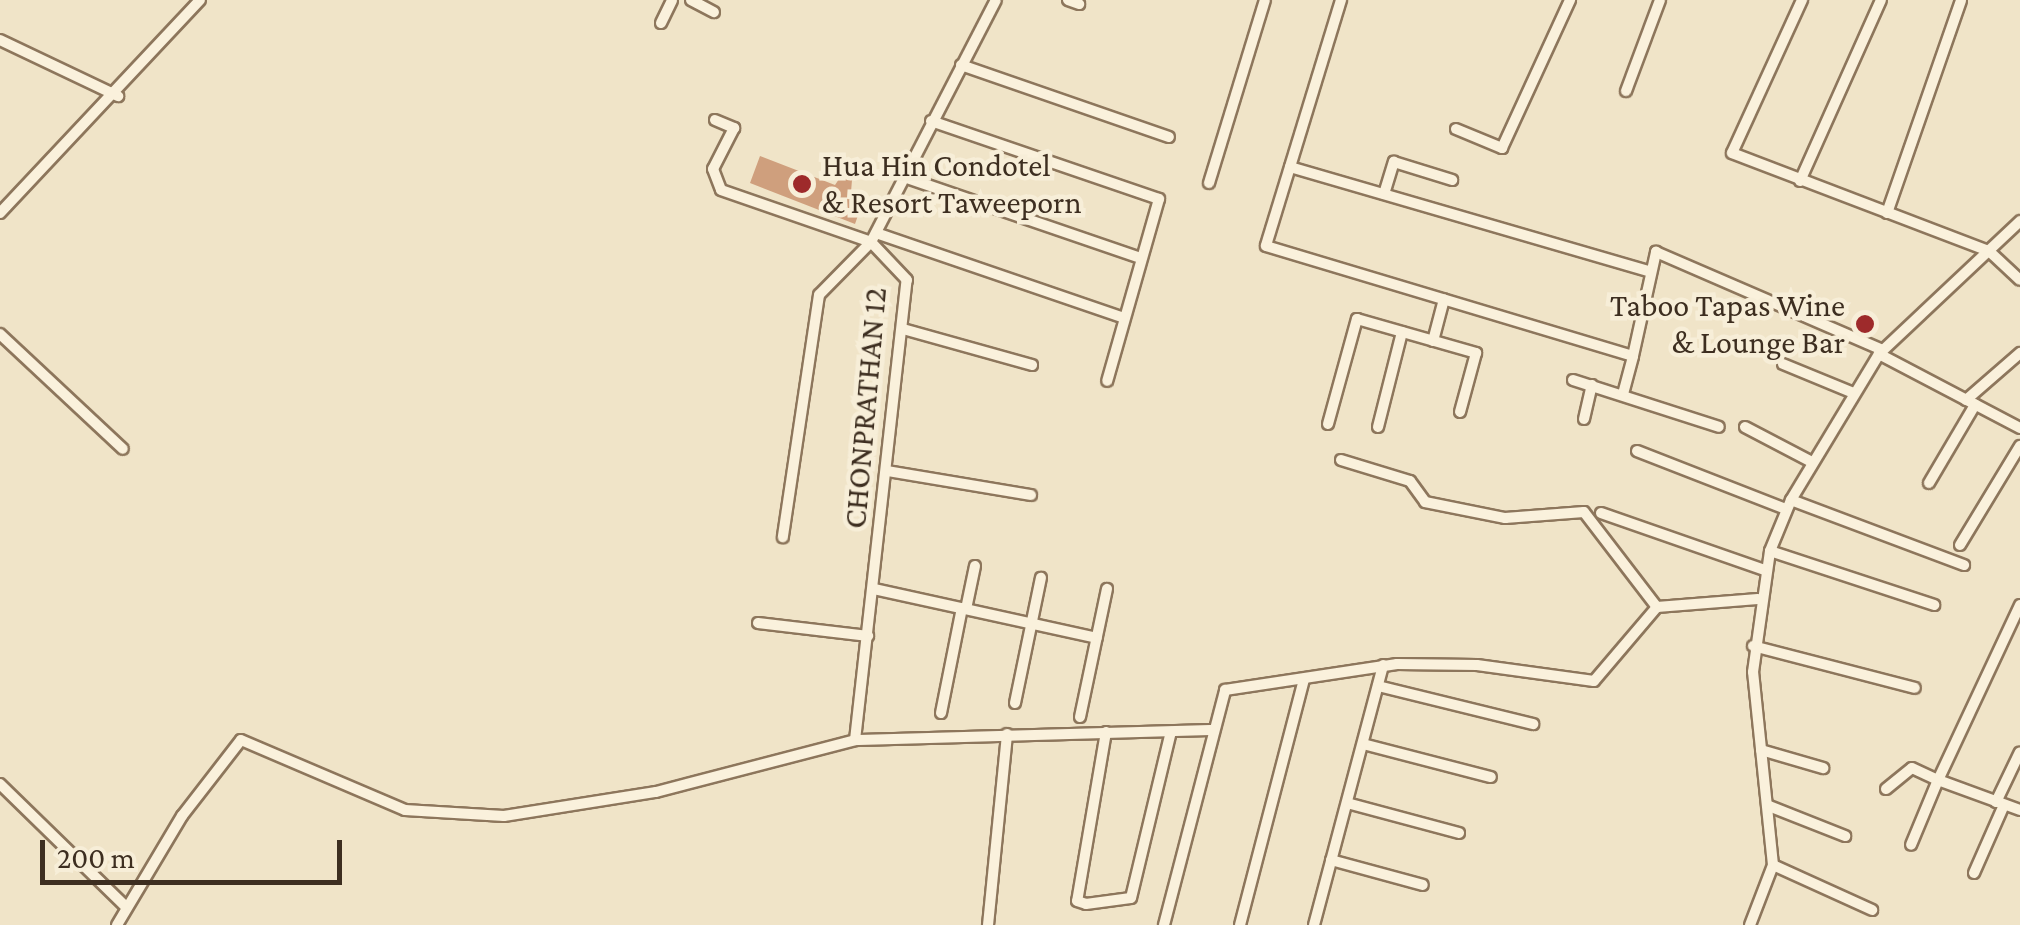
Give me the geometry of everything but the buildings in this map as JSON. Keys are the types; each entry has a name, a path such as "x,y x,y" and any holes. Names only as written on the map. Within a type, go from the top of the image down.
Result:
{"street":[{"path":"0,213 118,96 200,0"},
{"path":"661,23 672,0"},
{"path":"691,0 714,12"},
{"path":"783,536 819,295 874,238 996,0"},
{"path":"1209,183 1265,0"},
{"path":"1341,0 1266,246 1633,356"},
{"path":"1456,129 1502,148 1570,0"},
{"path":"1626,91 1660,0"},
{"path":"1802,0 1732,153 1989,251 2020,280"},
{"path":"1800,181 1881,0"},
{"path":"1886,213 1962,0"},
{"path":"0,40 118,96"},
{"path":"961,66 1169,137"},
{"path":"715,120 734,128 713,169 721,190 1124,318"},
{"path":"932,121 1159,199 1106,381"},
{"path":"1384,194 1394,162 1452,180"},
{"path":"1290,167 1651,272"},
{"path":"904,176 1140,258"},
{"path":"1766,925 1752,922 1773,865 1753,646 1758,598 1770,550 1788,504 1852,392 1880,352 2020,221"},
{"name":"CHONPRATHAN 12","path":"855,740 907,280 874,238"},
{"path":"1623,394 1656,252 1880,352 2020,428"},
{"path":"1432,341 1444,299"},
{"path":"1328,424 1356,319 1476,354 1460,412"},
{"path":"903,329 1032,365"},
{"path":"1378,427 1402,332"},
{"path":"0,334 123,449"},
{"path":"1929,484 1971,403 2020,353"},
{"path":"1783,364 1852,392"},
{"path":"1574,380 1719,427"},
{"path":"1584,419 1592,385"},
{"path":"1745,428 1812,462"},
{"path":"1960,545 2020,446"},
{"path":"1637,451 1964,564"},
{"path":"1341,460 1410,481 1425,502 1505,518 1584,512 1658,607"},
{"path":"887,470 1030,495"},
{"path":"1602,512 1765,570"},
{"path":"1770,550 1934,605"},
{"path":"941,713 975,566"},
{"path":"1015,703 1041,578"},
{"path":"874,588 1097,638"},
{"path":"1080,717 1107,589"},
{"path":"1164,925 1224,690 1383,666 1477,665 1594,681 1658,607 1758,598"},
{"path":"1912,845 2020,605"},
{"path":"758,623 868,636"},
{"path":"1753,646 1915,688"},
{"path":"1314,925 1383,666"},
{"path":"1240,925 1304,679"},
{"path":"1378,686 1534,724"},
{"path":"117,925 126,906 241,740 405,810 504,816 656,792 855,740 1214,730"},
{"path":"1106,732 1077,901 1086,904 1131,898 1170,732"},
{"path":"988,925 1007,734"},
{"path":"1362,744 1491,777"},
{"path":"1762,750 1823,768"},
{"path":"1974,873 2020,752"},
{"path":"1886,789 1912,768 2020,810"},
{"path":"0,784 126,906"},
{"path":"1346,803 1459,833"},
{"path":"1769,806 1845,836"},
{"path":"1332,860 1423,886"},
{"path":"1773,865 1872,910"}],"place":[{"name":"Hua Hin Condotel & Resort Taweeporn","path":"802,184"},
{"name":"Taboo Tapas Wine & Lounge Bar","path":"1865,324"}]}
